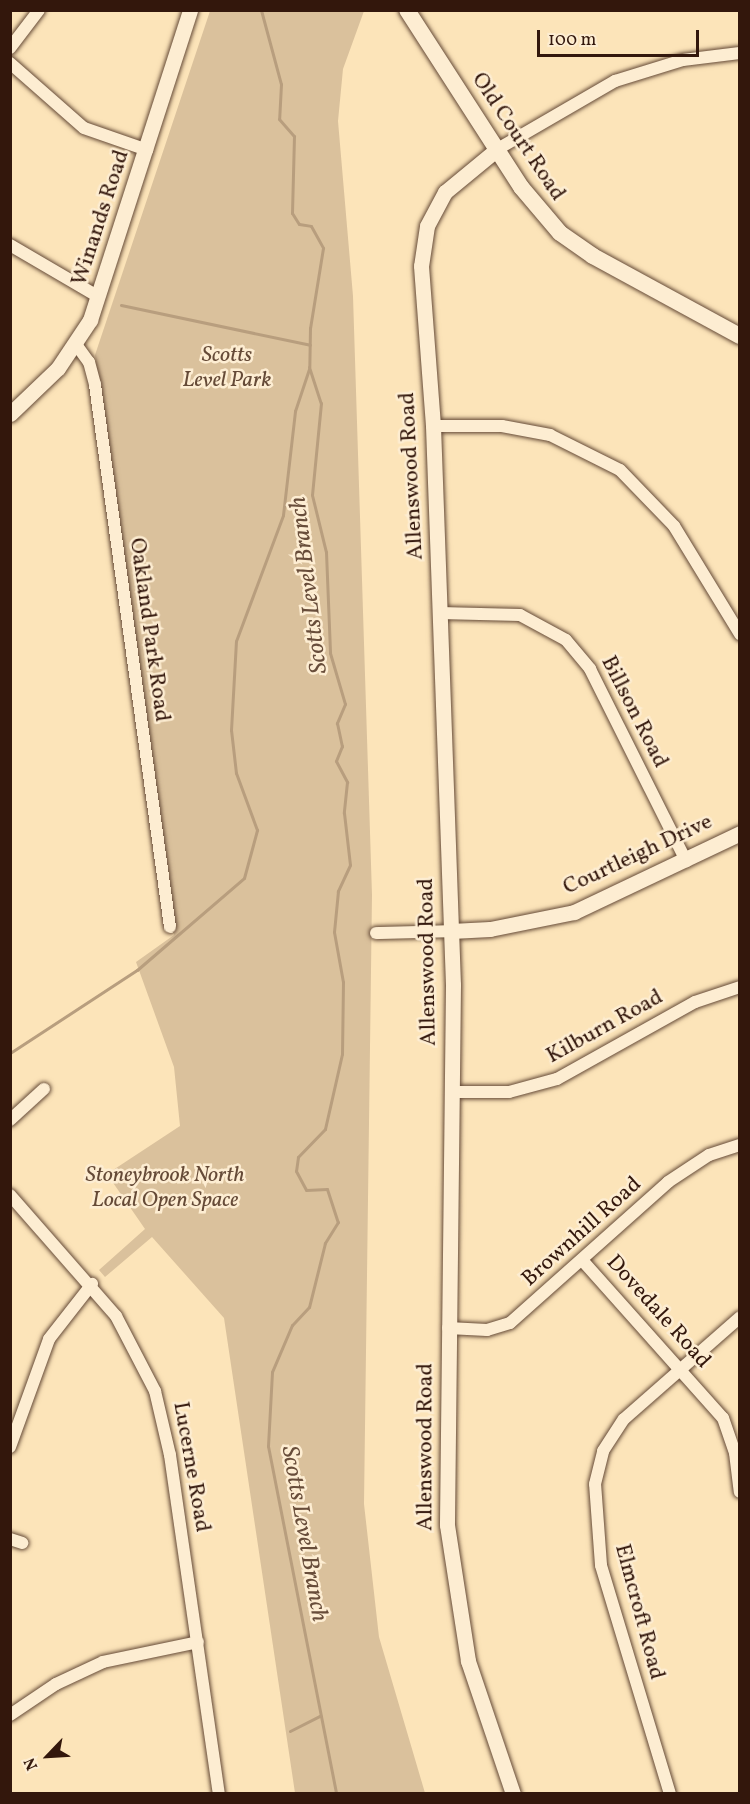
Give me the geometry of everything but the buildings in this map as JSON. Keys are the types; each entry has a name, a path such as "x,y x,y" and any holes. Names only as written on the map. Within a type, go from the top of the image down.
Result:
{"main road":[{"name":"Old Court Road","path":"407,10 533,204 577,245 740,336"}],"street":[{"path":"10,48 39,10"},
{"name":"Winands Road","path":"10,414 45,383 75,343 99,297 190,10"},
{"path":"496,150 615,81 683,60 740,53"},
{"path":"10,63 84,128 147,150"},
{"name":"Allenswood Road","path":"496,150 445,192 422,244 433,426 451,931 452,1092 448,1328 452,1571 468,1661 513,1794"},
{"path":"10,245 99,297"},
{"name":"Oakland Park Road","path":"75,343 89,362 95,386 170,927"},
{"path":"433,426 502,426 542,433 620,470 674,526 740,634"},
{"name":"Billson Road","path":"440,613 520,615 566,640 590,669 686,861"},
{"name":"Courtleigh Drive","path":"376,933 490,929 574,912 686,861 740,833"},
{"name":"Kilburn Road","path":"452,1092 509,1092 557,1079 695,1002 740,987"},
{"path":"10,1120 44,1089"},
{"name":"Brownhill Road","path":"448,1328 487,1330 510,1323 689,1167 740,1146"},
{"name":"Lucerne Road","path":"10,1195 92,1284 133,1343 155,1391 198,1642 219,1794"},
{"name":"Dovedale Road","path":"582,1260 723,1418 739,1486"},
{"path":"10,1447 49,1339 92,1284"},
{"name":"Elmcroft Road","path":"670,1794 601,1565 595,1484 611,1436 740,1317"},
{"path":"10,1715 56,1684 103,1662 198,1642"}],"green space":[{"name":"Scotts Level Park","path":"210,11 364,11 343,69 338,121 353,296 372,895 364,1504 379,1637 425,1793 295,1793 224,1318 152,1237 105,1277 99,1270 145,1229 107,1174 180,1126 174,1067 136,962 174,935 95,355"}],"waterway":[{"name":"Scotts Level Branch","path":"261,10 281,84 279,119 294,136 292,213 299,224 311,226 323,248 310,328 309,367 321,403 312,495 326,552 330,653 345,704 337,723 342,746 336,761 347,782 344,813 350,865 338,891 334,932 343,982 342,1054 325,1129 298,1157 296,1171 306,1190 327,1189 338,1222 325,1243 309,1307 292,1325 272,1372 268,1446 336,1794"},
{"path":"121,305 310,345"},
{"path":"10,1053 137,970 244,878 257,830 236,773 231,730 236,641 283,515 295,411 309,369"},
{"path":"290,1731 320,1716"}],"park label":[{"name":"Stoneybrook North Local Open Space","path":"165,1188"}]}
